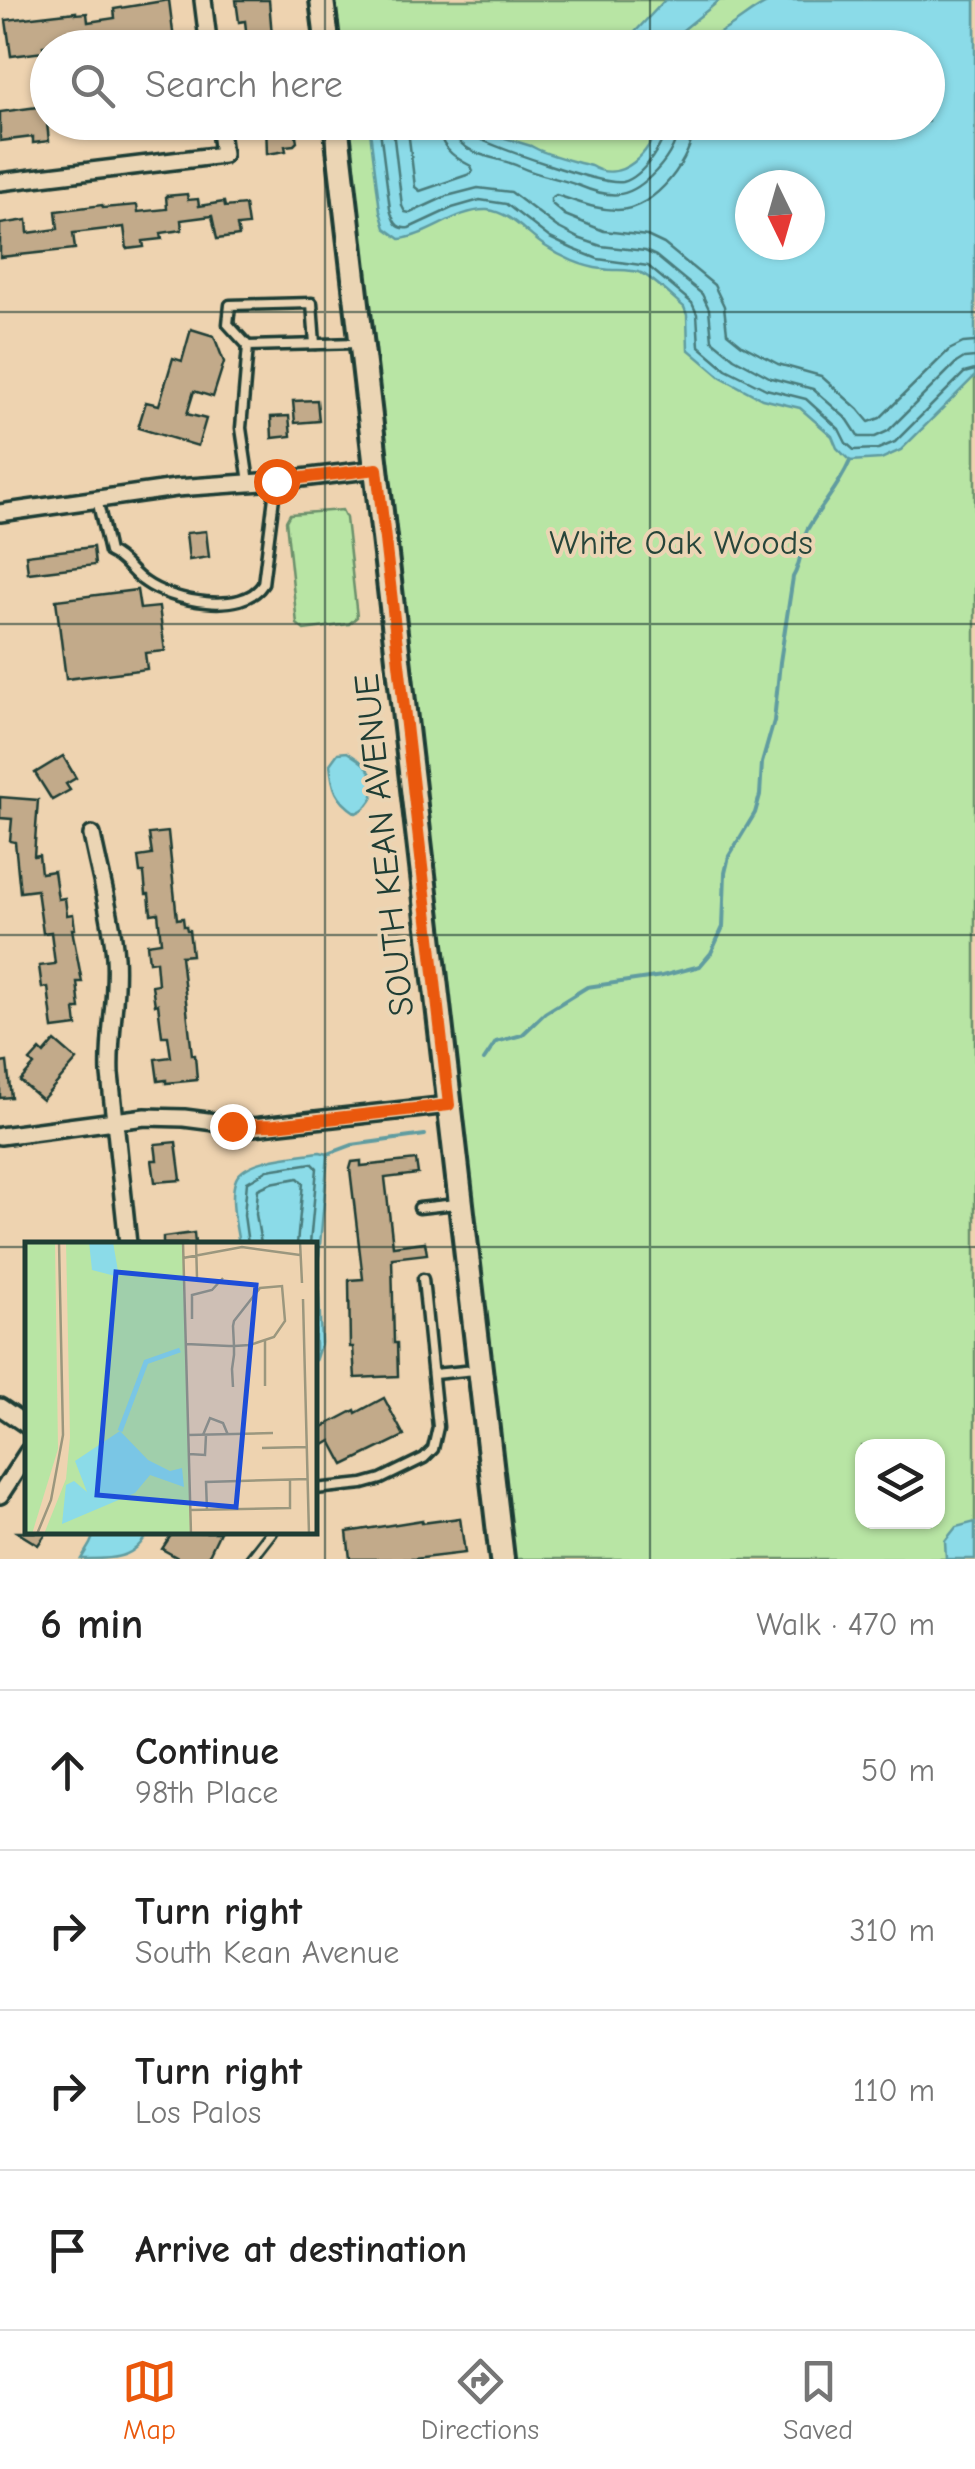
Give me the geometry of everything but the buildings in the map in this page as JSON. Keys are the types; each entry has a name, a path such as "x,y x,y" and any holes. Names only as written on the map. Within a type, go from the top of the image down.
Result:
{"street":[{"path":"203,0 207,30"},
{"path":"322,0 326,30"},
{"path":"0,182 223,156 221,140"},
{"name":"SOUTH KEAN AVENUE","path":"338,140 502,1559"},
{"path":"0,512 176,488 377,469"},
{"path":"92,835 115,958 109,1053 128,1242"},
{"path":"0,1136 162,1116 253,1127 449,1105"},
{"path":"0,1407 25,1424"},
{"path":"0,1495 25,1457"}],"lane":[{"path":"249,483 241,428 248,346 228,324 230,305 312,303 315,344"},
{"path":"248,346 362,343"},
{"path":"97,499 109,552 120,556 142,580 162,592 200,602 232,603 257,594 263,584 276,481"},
{"path":"419,1208 461,1204"},
{"path":"318,1489 382,1480 424,1458 432,1449 437,1438 434,1374 423,1279"},
{"path":"434,1374 479,1369"},
{"path":"251,1559 270,1534"}],"green space":[{"name":"White Oak Woods","path":"326,0 975,0 975,1559 501,1559 341,140 945,140 945,30 329,30"},
{"path":"342,510 357,617 349,624 304,630 297,624 286,521 290,514"}],"water":[{"path":"665,0 720,0 683,30 637,30"},
{"path":"773,0 975,0 975,376 901,450 881,459 850,461 832,436 800,408 762,399 721,377 688,349 684,307 641,273 572,261 511,219 487,210 465,214 400,239 385,228 371,140 512,140 602,171 613,171 634,162 652,140 945,140 945,30 724,30"},
{"path":"347,752 366,766 373,782 371,800 356,813 340,798 331,772 330,764 338,753"},
{"path":"328,1154 318,1268 318,1242 239,1242 233,1194 236,1179 250,1166 274,1159"},
{"path":"318,1268 321,1343 318,1352"},
{"path":"975,1522 975,1559 946,1559 945,1541 956,1527"},
{"path":"94,1534 147,1534 137,1548 122,1556 81,1559"}],"waterway":[{"path":"484,1060 496,1042 522,1035 545,1013 587,987 700,966 711,953 723,927 729,856 755,813 760,795 793,577 807,530 850,461"},
{"path":"328,1154 352,1145 425,1135"}],"route":[{"path":"232,1126 275,1125 449,1105 377,469 276,481"}]}
